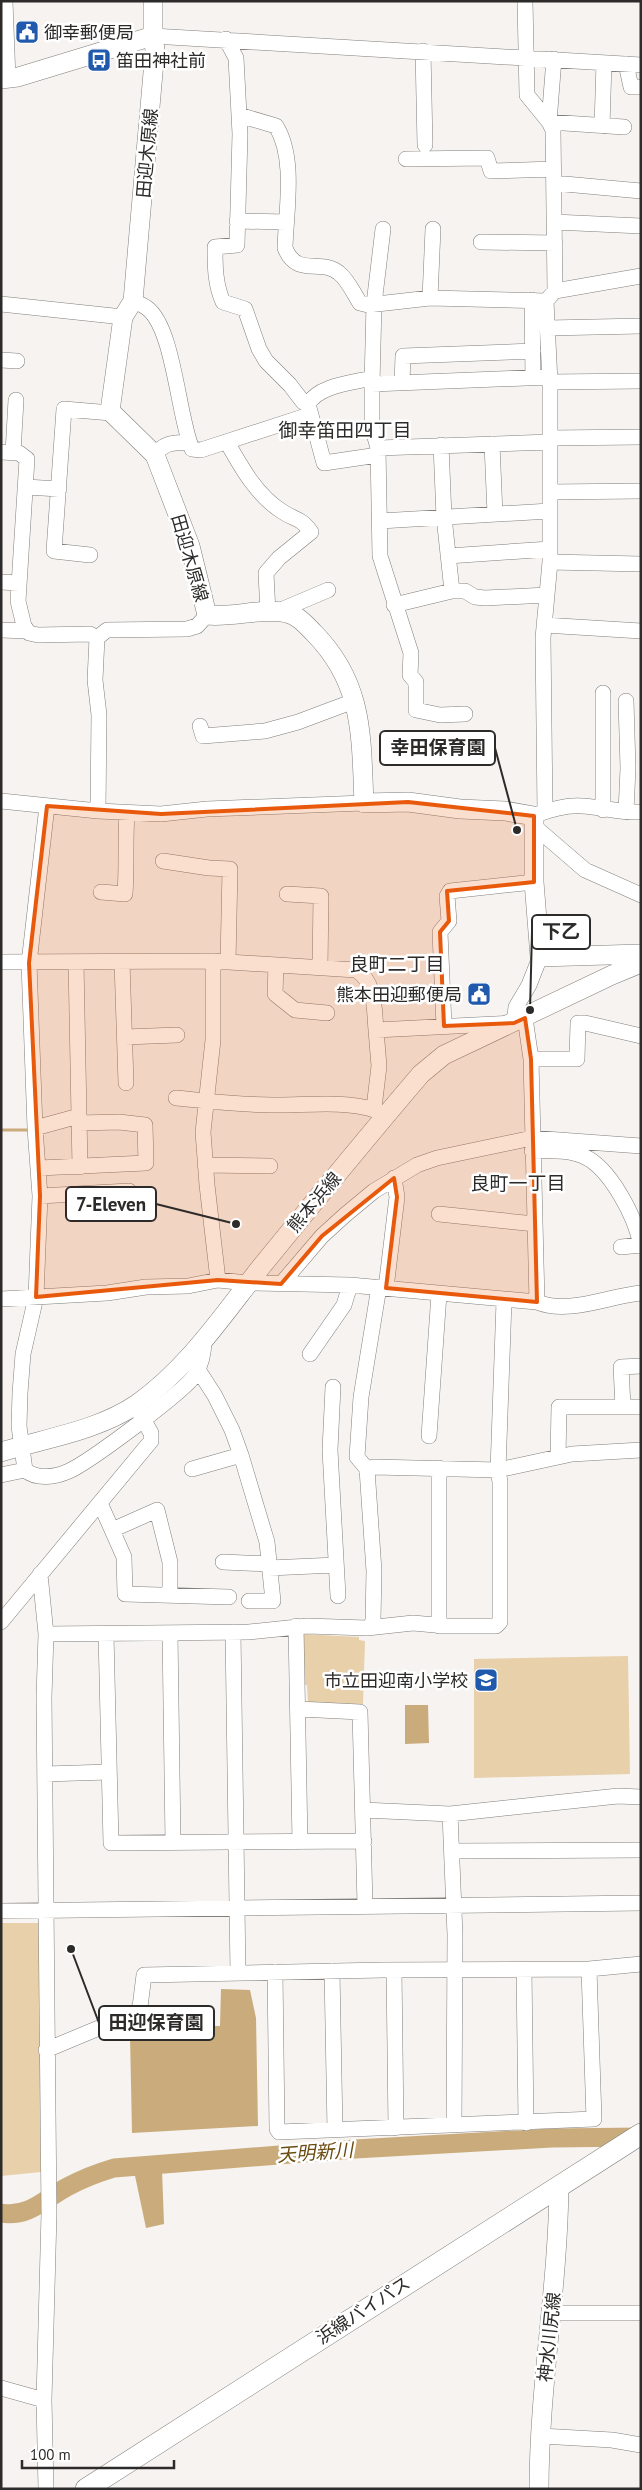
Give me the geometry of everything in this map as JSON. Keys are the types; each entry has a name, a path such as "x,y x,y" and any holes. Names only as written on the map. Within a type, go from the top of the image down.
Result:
{"highway":[{"name":"浜線バイパス","path":"86,2489 633,2139"}],"main road":[{"path":"5,79 153,36 152,1"},
{"name":"田迎木原線","path":"153,36 155,50 133,301 123,317 109,403 111,413 155,455 190,546 207,615 286,612 299,618 327,647 340,665 360,721 364,802"},
{"path":"364,802 408,802 460,810 505,810 538,818 534,882 540,957 641,954"},
{"name":"熊本浜線","path":"1,1452 139,1412 204,1339 380,1111 421,1074 444,1055 641,963"},
{"name":"神水川尻線","path":"539,2489 541,2436 558,2239 559,2186"}],"street":[{"path":"5,1 5,79"},
{"path":"525,1 527,95 549,122 553,130 554,176 554,243 545,298 532,351 533,378"},
{"path":"153,36 634,65 631,87 641,87"},
{"path":"226,39 236,58 239,115 238,221 237,245 215,247 219,294 223,302 245,310 259,350 266,361 290,385 309,409 324,463 378,452 441,446 641,437"},
{"path":"236,58 252,41"},
{"path":"423,51 425,145"},
{"path":"549,122 554,60"},
{"path":"602,126 604,63"},
{"path":"239,115 276,126 281,134 288,157 285,248 290,259 300,265 330,268 339,273 360,303 374,304 430,298 545,298 641,276"},
{"path":"549,122 624,127"},
{"path":"406,159 487,158 491,171 554,176 641,191"},
{"path":"238,221 286,222"},
{"path":"554,222 641,226"},
{"path":"382,229 374,304 372,381 372,427 378,452 380,556 410,653 410,675 416,682 416,710 440,716 465,714"},
{"path":"430,298 433,229"},
{"path":"481,242 554,243"},
{"path":"545,298 548,328 550,556 544,625 538,818 585,870 641,895"},
{"path":"133,301 148,308 156,318 165,336 192,449 201,450 227,442 309,409"},
{"path":"1,304 123,317"},
{"path":"548,328 641,326"},
{"path":"402,383 403,356 532,351"},
{"path":"1,360 17,361"},
{"path":"309,409 312,397 321,391 372,381 402,383 533,378 549,380 641,381"},
{"path":"16,400 7,452 19,453 28,459 19,583 20,616 27,630"},
{"path":"90,555 54,551 64,409 111,413"},
{"path":"155,455 161,446 170,443 189,442"},
{"path":"227,442 245,475 283,512 302,520 312,532 279,558 266,573 272,612 328,590"},
{"path":"492,444 495,514"},
{"path":"441,446 444,517 452,591"},
{"path":"26,487 59,489"},
{"path":"550,492 641,491"},
{"path":"380,521 550,511"},
{"path":"448,556 550,556 641,564"},
{"path":"1,582 19,583"},
{"path":"394,605 452,591 465,591 475,597 485,598 547,595"},
{"path":"98,811 99,715 95,680 97,638 107,630 187,629 197,626 207,615"},
{"path":"544,625 641,632"},
{"path":"1,630 27,630 38,635 90,634 97,638"},
{"path":"603,810 604,693"},
{"path":"200,726 203,736 265,731 298,722 354,701"},
{"path":"538,818 582,806 603,810 633,812 628,768 626,701"},
{"path":"1,801 98,811 161,814 207,809 364,802"},
{"path":"47,806 29,963 35,1128 40,1196 36,1297 23,1354 20,1393 21,1446 25,1470 30,1474 44,1476 70,1471 139,1412 184,1386 194,1376 203,1354 204,1339"},
{"path":"101,892 125,894 128,858 125,845 127,812"},
{"path":"163,861 209,868 230,868 228,962"},
{"path":"444,1026 440,932 449,921 447,896 450,891 534,882"},
{"path":"287,894 321,896 320,968"},
{"path":"537,1302 531,1059 516,1007 529,985 540,957"},
{"path":"1,962 213,960 356,970 364,975 372,994 376,1030 380,1111 344,1105 271,1105 176,1098"},
{"path":"213,960 213,1040 203,1132 218,1280"},
{"path":"76,962 80,1167"},
{"path":"122,962 126,1083"},
{"path":"276,965 275,994 295,1010 327,1013"},
{"path":"376,1030 519,1020"},
{"path":"531,1059 577,1059 578,1024 585,1023 641,1036"},
{"path":"125,1037 177,1035"},
{"path":"35,1128 79,1120 145,1125 146,1163 38,1168"},
{"path":"532,1144 574,1153 595,1163 609,1178 619,1195 641,1245 621,1247"},
{"path":"281,1284 322,1236 374,1191 417,1165 437,1158 532,1144 641,1146"},
{"path":"205,1164 270,1166"},
{"path":"367,1628 371,1626 373,1620 374,1571 367,1469 357,1456 361,1397 397,1197 394,1178"},
{"path":"40,1196 129,1191"},
{"path":"440,1214 535,1224"},
{"path":"1,1299 107,1293 146,1287 188,1286 218,1280 248,1283 350,1285 537,1302 549,1306 580,1304 641,1293"},
{"path":"310,1354 344,1306 350,1285"},
{"path":"429,1436 439,1294"},
{"path":"46,1634 233,1632 296,1626 367,1628 413,1623 439,1626 496,1626 500,1622 500,1482 498,1470 504,1300"},
{"path":"623,1407 621,1367 641,1366"},
{"path":"197,1368 215,1396 232,1430 264,1534 273,1601 249,1601"},
{"path":"333,1387 330,1450 338,1596"},
{"path":"558,1457 559,1407 641,1407"},
{"path":"1,1622 151,1441 151,1433 139,1412"},
{"path":"367,1469 439,1468 498,1470 572,1454 641,1450"},
{"path":"192,1469 241,1455"},
{"path":"439,1468 439,1626"},
{"path":"1,1475 25,1470"},
{"path":"100,1503 124,1557 125,1594 229,1597"},
{"path":"112,1530 157,1510 170,1562 170,1595"},
{"path":"223,1562 269,1566 336,1565"},
{"path":"40,1574 46,1634 45,1909 47,2179 49,2214 44,2400 46,2489"},
{"path":"296,1626 300,1842"},
{"path":"233,1632 238,1973"},
{"path":"170,1633 173,1842"},
{"path":"106,1634 111,1844 364,1841"},
{"path":"299,1709 360,1712 365,1905"},
{"path":"45,1774 109,1772"},
{"path":"363,1810 450,1814 618,1796 641,1797"},
{"path":"450,1814 454,1970 454,2125"},
{"path":"452,1851 641,1850"},
{"path":"1,1911 641,1903"},
{"path":"46,2050 135,2013 140,2007 144,1975 394,1970 589,1969 641,1964"},
{"path":"276,1972 277,2128 279,2132 594,2119 589,1969"},
{"path":"394,1970 396,2128"},
{"path":"524,1970 526,2123"},
{"path":"332,1971 335,2130"},
{"path":"552,2313 641,2314"},
{"path":"1,2388 44,2400"},
{"path":"541,2436 612,2440 641,2445"}],"highlighted area":[{"path":"408,802 534,816 534,882 447,891 449,921 440,932 444,1026 514,1023 525,1018 531,1059 537,1302 386,1288 397,1197 394,1178 322,1236 281,1284 218,1280 36,1297 40,1196 29,963 47,806 161,814"}],"shaded area":[{"path":"301,1634 359,1637 359,1640 365,1641 363,1704 308,1703 307,1685 302,1685"},
{"path":"628,1656 630,1774 474,1778 474,1659"},
{"path":"405,1705 428,1705 429,1743 405,1744"},
{"path":"1,1923 39,1923 41,2172 1,2176"},
{"path":"221,1989 250,1990 256,2018 258,2126 132,2133 130,2035 155,2025 220,2026"},
{"path":"162,2170 164,2224 146,2228 134,2171"}],"waterway":[{"path":"1,1130 27,1130"},
{"name":"天明新川","path":"1,2213 11,2214 28,2210 73,2184 114,2168 355,2149 552,2138 641,2137"}],"place":[{"name":"御幸郵便局","path":"27,32"},
{"name":"笛田神社前","path":"99,60"},
{"name":"幸田保育園","path":"517,830"},
{"name":"熊本田迎郵便局","path":"479,994"},
{"name":"下乙","path":"530,1010"},
{"name":"7-Eleven","path":"236,1224"},
{"name":"市立田迎南小学校","path":"486,1680"},
{"name":"田迎保育園","path":"71,1949"}],"district":[{"name":"御幸笛田四丁目","path":"345,430"},
{"name":"良町二丁目","path":"397,964"},
{"name":"良町一丁目","path":"518,1183"}]}
